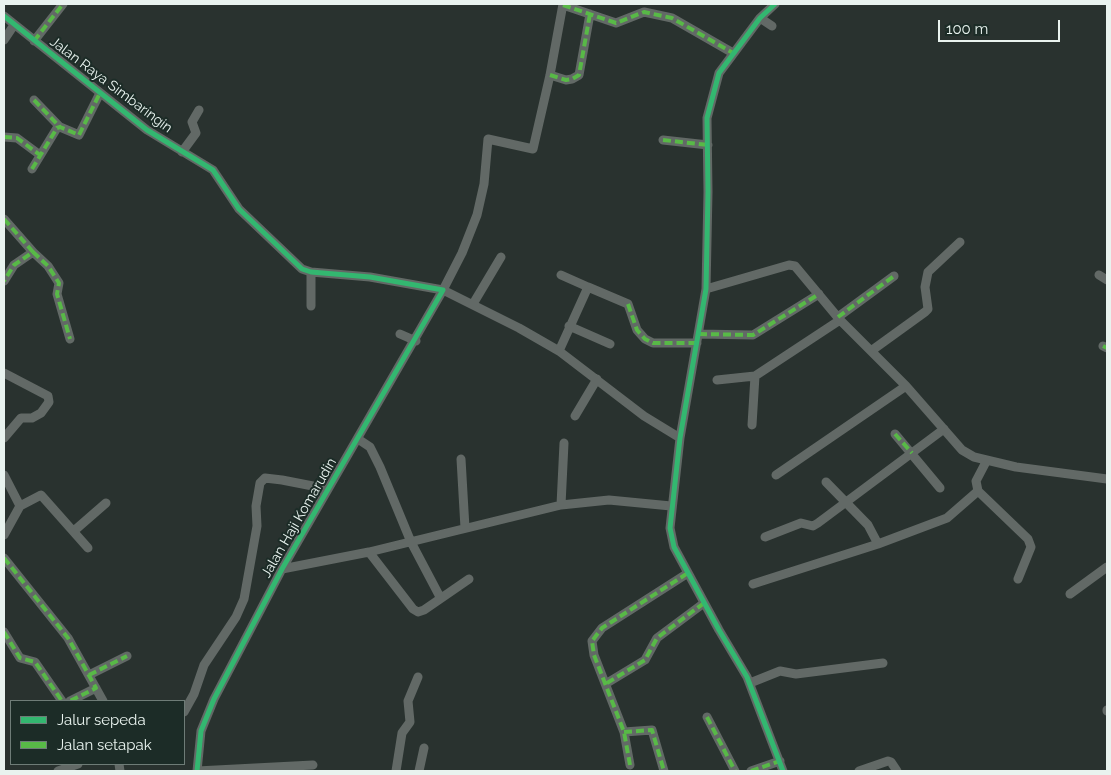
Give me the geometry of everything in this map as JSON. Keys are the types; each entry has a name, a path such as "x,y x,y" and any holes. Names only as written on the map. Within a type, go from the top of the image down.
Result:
{"street":[{"path":"34,41 63,4"},
{"path":"590,14 579,75 566,80 550,75 563,4 616,23 644,12 658,14 685,24 733,53"},
{"path":"775,4 760,18 719,73 711,96 707,118 706,289 680,438 670,528 674,547 750,683 783,771"},
{"name":"Jalan Raya Simbaringin","path":"4,16 147,130 212,170 239,209 302,269 311,272 370,277 438,289 473,304 559,351 644,416 680,438"},
{"path":"760,18 772,26"},
{"path":"4,40 14,25"},
{"name":"Jalan Haji Komarudin","path":"197,771 204,720 322,489 358,439 408,338 462,254 477,215 484,184 488,139 533,149 550,75"},
{"path":"34,100 60,127 79,135 100,93"},
{"path":"182,152 196,133 192,122 199,110"},
{"path":"32,169 60,127"},
{"path":"4,137 17,138 40,155"},
{"path":"664,140 708,145"},
{"path":"4,219 48,266 59,283 57,294 70,338"},
{"path":"870,351 925,312 928,308 925,287 928,272 960,242"},
{"path":"4,281 14,264 33,252"},
{"path":"473,304 501,257"},
{"path":"706,289 789,265 800,270 839,319 906,386 962,450 974,457 1016,467 1107,479"},
{"path":"311,272 311,306"},
{"path":"561,274 628,304 637,330 653,343 697,343"},
{"path":"1098,275 1107,280"},
{"path":"717,380 755,376 839,319 894,276"},
{"path":"559,351 588,287"},
{"path":"699,334 753,335 819,294"},
{"path":"569,326 610,344"},
{"path":"4,373 48,396 49,402 41,413 32,418 21,418 4,438"},
{"path":"752,425 755,376"},
{"path":"574,416 597,379"},
{"path":"776,475 906,386"},
{"path":"765,537 801,523 813,526 944,429"},
{"path":"895,434 940,488"},
{"path":"358,439 370,447 377,460 411,542 440,597"},
{"path":"561,505 564,443"},
{"path":"461,459 465,528"},
{"path":"987,460 976,481 978,491 1028,539 1030,551 1018,579"},
{"path":"4,474 20,506"},
{"path":"185,710 194,694 204,665 236,617 244,599 256,526 256,506 260,483 268,478 322,489"},
{"path":"826,482 868,525 878,544"},
{"path":"753,584 878,544 948,518 978,491"},
{"path":"4,535 20,506 41,495 75,530 88,548"},
{"path":"282,569 368,552 561,505 609,500 671,506"},
{"path":"75,530 106,503"},
{"path":"368,552 412,609 418,612 424,610 440,597 469,579"},
{"path":"4,558 68,638 102,700"},
{"path":"1070,594 1107,567"},
{"path":"630,765 624,732 594,655 592,641 594,636 612,621 688,573"},
{"path":"606,683 645,660 657,638 704,603"},
{"path":"4,632 20,658 35,662 61,700"},
{"path":"89,675 127,656"},
{"path":"750,683 780,671 796,674 883,662"},
{"path":"396,771 402,734 410,722 408,701 418,677"},
{"path":"72,700 96,688"},
{"path":"707,717 735,771"},
{"path":"624,732 652,730 664,771"},
{"path":"419,771 424,748"},
{"path":"751,771 780,761"},
{"path":"859,771 888,761 892,762 897,771"},
{"path":"58,771 75,765"},
{"path":"197,771 313,765"}],"marked path":[{"path":"34,41 63,4"},
{"path":"563,5 616,23 644,12 672,18 733,53"},
{"path":"550,75 566,80 579,75 590,14"},
{"path":"32,169 57,128 60,127 79,135 100,93"},
{"path":"34,100 60,127"},
{"path":"4,137 17,138 40,155"},
{"path":"663,140 708,145"},
{"path":"4,219 33,252 14,265 4,281"},
{"path":"33,252 48,266 59,283 57,294 70,339"},
{"path":"838,317 894,276"},
{"path":"699,334 753,335 819,294"},
{"path":"628,304 637,330 645,339 653,343 697,343"},
{"path":"1103,346 1107,348"},
{"path":"895,434 912,453"},
{"path":"4,558 68,638 96,688 72,700"},
{"path":"630,765 624,732 594,655 592,641 602,628 688,573"},
{"path":"607,683 645,660 657,638 704,603"},
{"path":"4,632 20,658 35,662 61,700"},
{"path":"89,675 127,656"},
{"path":"707,717 735,771"},
{"path":"624,732 652,730 664,771"},
{"path":"751,771 780,761"}],"cycle path":[{"path":"775,4 760,18 719,73 707,118 706,289 680,438 670,528 674,547 747,677 783,771"},
{"path":"4,16 147,130 213,170 239,209 302,269 311,272 370,277 443,290 282,569 214,699 201,731 197,771"}]}
